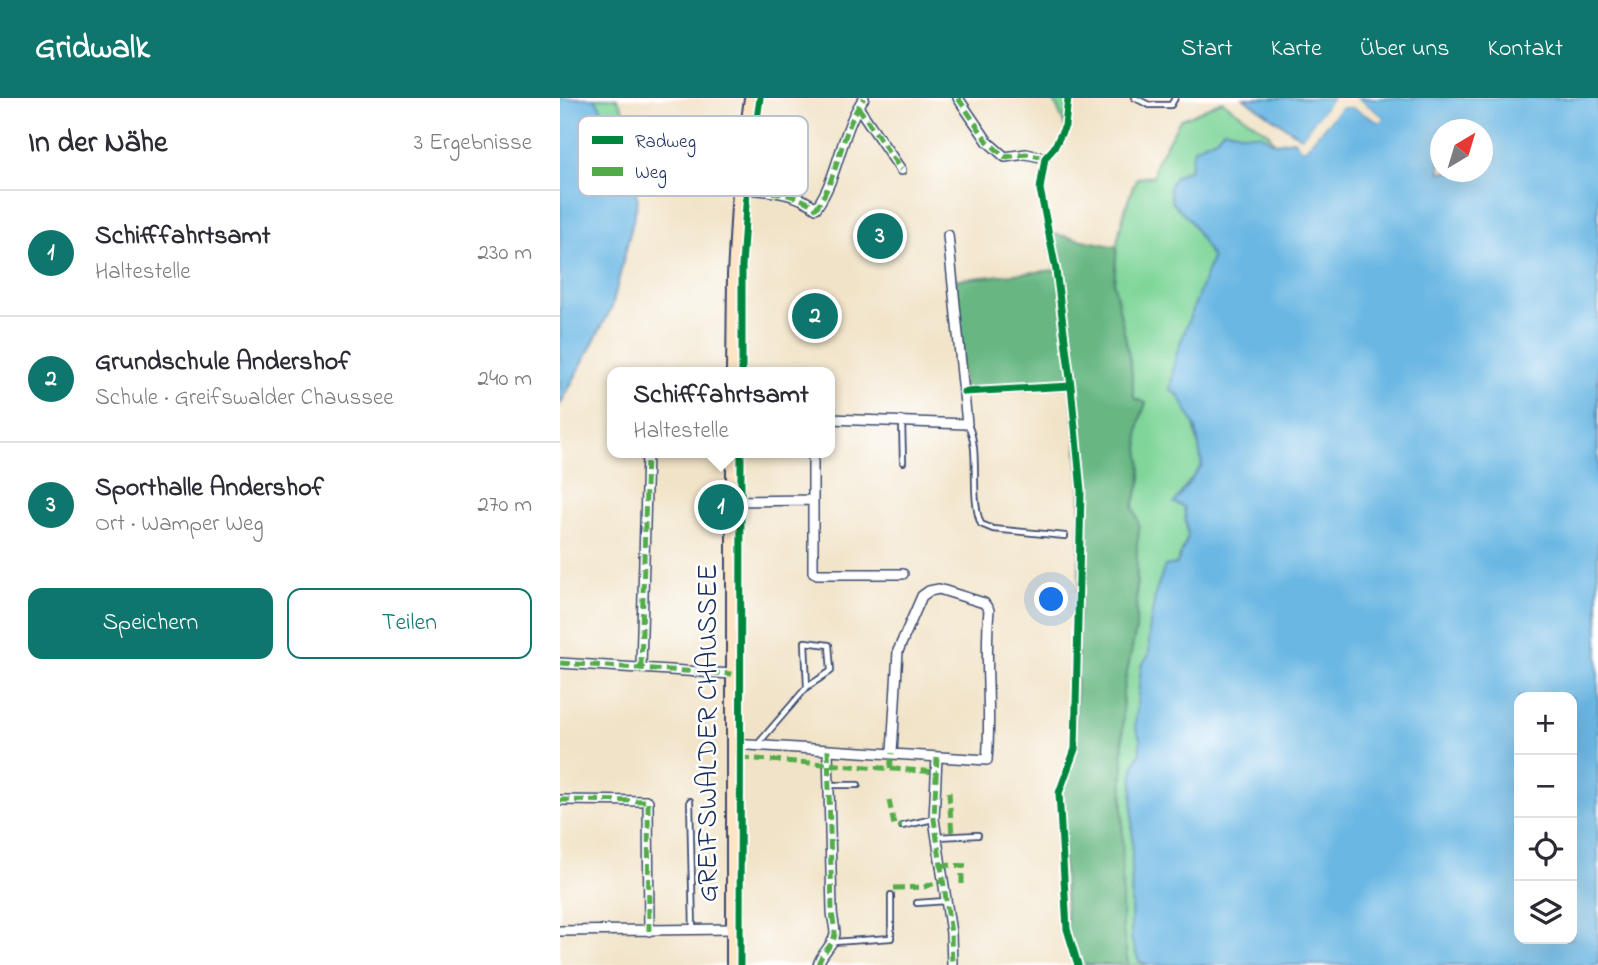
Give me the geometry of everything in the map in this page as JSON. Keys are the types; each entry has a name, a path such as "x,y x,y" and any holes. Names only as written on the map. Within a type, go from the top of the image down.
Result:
{"main road":[{"path":"749,116 751,98"},
{"path":"733,367 739,196"},
{"name":"GREIFSWALDER CHAUSSEE","path":"733,458 733,965"}],"street":[{"path":"795,196 816,208 828,189 858,107 864,98"},
{"path":"958,98 988,142 1005,157 1026,154 1045,158"},
{"path":"858,107 901,170"},
{"path":"835,419 967,424 948,234"},
{"path":"641,667 647,458"},
{"path":"813,458 813,572 903,574"},
{"path":"734,501 812,500"},
{"path":"733,744 988,760 986,636 989,610 984,603 939,589 922,596 898,650 892,753"},
{"path":"560,663 732,674"},
{"path":"818,965 820,955 835,934 831,910 828,750"},
{"path":"937,757 934,819 951,933 952,965"},
{"path":"560,800 648,801 649,931"},
{"path":"560,931 733,929"}],"lane":[{"path":"1135,98 1149,105 1171,105 1175,98"},
{"path":"902,420 904,462"},
{"path":"967,424 972,438 981,524 993,529 1065,536"},
{"path":"756,745 807,687 831,671 829,645 805,642 807,687"},
{"path":"828,785 858,785"},
{"path":"690,801 693,930"},
{"path":"902,826 934,819"},
{"path":"936,836 978,835"},
{"path":"831,942 891,938 891,895"},
{"path":"917,903 947,901"}],"green space":[{"path":"595,98 617,98 627,116 605,116"},
{"path":"1053,98 1068,98 1065,126"},
{"path":"1222,101 1268,133 1275,143 1259,134 1244,134 1224,129 1216,138 1202,144 1190,169 1175,177 1172,202 1190,220 1212,258 1176,355 1170,390 1178,395 1189,412 1202,466 1175,503 1184,507 1188,537 1149,630 1149,655 1135,726 1140,738 1140,753 1133,768 1131,938 1139,961 1149,965 1128,965 1122,925 1123,691 1136,629 1139,530 1133,509 1141,476 1138,432 1146,403 1134,398 1115,290 1115,258 1123,216 1137,178 1153,176 1156,162 1180,120"},
{"path":"1049,233 1117,247 1114,284 1131,365 1134,398 1146,403 1138,432 1141,480 1133,508 1139,530 1136,629 1123,691 1122,925 1128,965 1078,965 1067,929 1059,793 1075,749 1081,491 1071,386 964,392 952,280 1056,270"}],"water":[{"path":"560,98 595,98 605,116 578,116 578,196 637,196 638,200 612,307 560,405"},
{"path":"1244,98 1333,98 1302,138"},
{"path":"1357,98 1598,98 1598,965 1149,965 1139,961 1131,938 1133,768 1140,753 1140,738 1135,726 1141,666 1149,655 1149,630 1156,591 1165,566 1177,564 1188,537 1184,507 1174,503 1202,465 1196,428 1178,394 1170,390 1176,355 1212,258 1190,220 1172,202 1169,187 1175,177 1190,169 1194,148 1216,138 1224,129 1244,134 1259,134 1275,143 1293,140 1304,149 1341,107 1352,107 1379,122 1383,117"}],"pier":[{"path":"1333,98 1336,100 1305,140 1300,140"},
{"path":"1353,98 1357,98 1383,117 1380,122 1352,107 1341,107 1304,149 1297,144 1299,141 1303,145 1340,104 1353,104 1376,117"}],"marked path":[{"path":"790,196 816,208 830,182 850,124 864,98"},
{"path":"958,98 988,142 1005,157 1026,154 1045,158"},
{"path":"858,107 901,170"},
{"path":"641,667 647,458"},
{"path":"560,663 732,674"},
{"path":"818,965 835,934 828,750"},
{"path":"890,769 892,753"},
{"path":"937,757 934,819 951,933 952,965"},
{"path":"741,758 937,772"},
{"path":"949,792 952,836"},
{"path":"560,800 648,801 649,931"},
{"path":"889,800 894,825 902,826"},
{"path":"941,865 971,866"},
{"path":"962,866 962,884"},
{"path":"894,888 924,887 943,880"}],"cycle path":[{"path":"757,116 760,98"},
{"path":"1068,98 1065,126 1054,148 1045,158 1040,189 1056,270 1081,491 1075,749 1059,793 1067,929 1078,965"},
{"path":"742,367 742,266 747,196"},
{"path":"964,392 1071,386"},
{"path":"740,965 741,458"}],"place":[{"name":"Sporthalle Andershof","path":"880,236"},
{"name":"Grundschule Andershof","path":"815,316"},
{"name":"Schifffahrtsamt","path":"721,507"}]}
